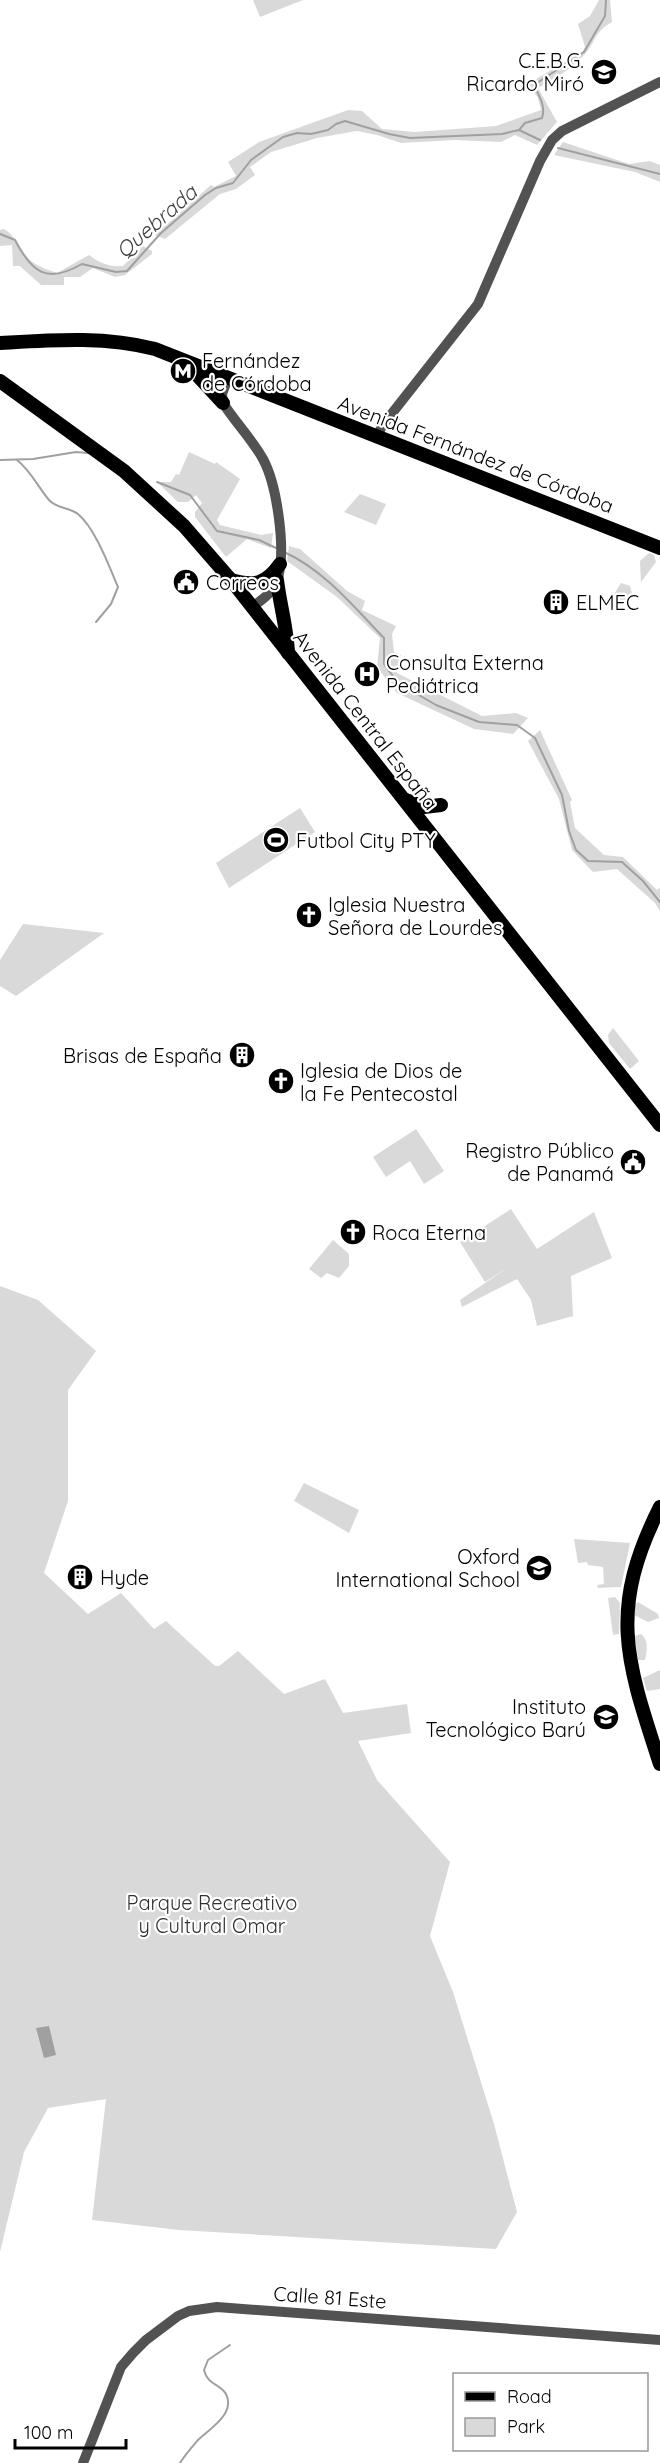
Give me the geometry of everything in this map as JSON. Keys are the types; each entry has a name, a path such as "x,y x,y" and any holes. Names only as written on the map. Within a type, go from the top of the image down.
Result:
{"main road":[{"name":"Avenida Fernández de Córdoba","path":"0,343 97,339 137,344 660,548"},
{"path":"182,360 223,403"},
{"name":"Avenida Central España","path":"0,381 102,453 131,476 184,526 231,580 660,1125"},
{"path":"231,580 249,585 262,582 269,578 280,558"},
{"path":"277,580 287,633 288,653"},
{"path":"405,800 424,807 441,805"},
{"path":"660,1508 644,1539 635,1565 629,1590 627,1618 633,1677 660,1764"}],"street":[{"path":"377,437 382,426 478,304 540,161 552,140 574,124 660,82"},
{"path":"228,378 222,394 223,403 264,461 277,507 280,558 277,580 267,596 252,608"},
{"name":"Calle 81 Este","path":"83,2463 121,2367 146,2340 178,2316 189,2311 217,2307 660,2340"}],"green space":[{"path":"253,0 303,0 260,17"},
{"path":"599,0 610,0 612,22 598,33 589,49 575,64 538,88 557,122 537,145 515,135 501,142 455,140 401,143 357,131 317,138 271,152 250,167 255,175 236,189 220,194 165,239 155,235 211,185 214,187 236,176 228,162 259,142 348,110 362,111 382,129 415,132 496,126 541,110 538,98 529,85 583,51 585,47 578,24 590,16"},
{"path":"563,142 629,164 650,161 660,165 660,182 635,172 554,155"},
{"path":"4,229 30,260 57,273 89,255 104,264 123,266 143,246 152,251 152,254 125,275 115,277 93,268 80,277 64,277 64,285 41,285 20,266 13,266 12,245 0,246 0,230"},
{"path":"189,452 215,464 216,462 240,479 217,520 220,525 261,535 273,533 271,548 247,539 226,557 195,517 195,512 202,503 196,495 188,502 178,502 157,482 171,482 176,474 179,475"},
{"path":"360,494 386,504 376,525 344,512"},
{"path":"289,546 300,549 347,591 365,601 362,610 396,626 392,634 394,652 401,655 397,673 482,716 516,713 528,718 513,734 474,729 397,693 377,667 380,638 337,597 287,561"},
{"path":"649,553 654,555 656,562 641,582 640,561"},
{"path":"621,583 630,586 632,593 621,606 606,599 613,596"},
{"path":"540,730 572,800 570,802 575,828 604,855 623,857 657,890 660,888 660,911 655,903 617,869 593,872 572,850 559,799 528,741"},
{"name":"Futbol City PTY","path":"300,808 315,832 229,888 216,863"},
{"path":"23,924 104,933 16,996 0,986 0,960"},
{"path":"613,1028 639,1061 630,1069 609,1043 608,1035"},
{"path":"416,1129 444,1171 424,1184 410,1161 386,1177 373,1157"},
{"path":"511,1209 537,1249 594,1212 612,1258 571,1276 573,1316 537,1326 531,1300 517,1279 462,1307 460,1300 510,1266 485,1282 460,1242"},
{"path":"333,1240 349,1254 349,1266 339,1278 327,1273 321,1278 309,1269"},
{"name":"Parque Recreativo y Cultural Omar","path":"0,1286 38,1300 96,1351 68,1390 68,1501 44,1573 88,1614 121,1593 154,1629 166,1621 215,1666 219,1666 238,1651 284,1694 325,1679 343,1713 407,1704 411,1733 358,1741 377,1780 450,1862 430,1936 453,1992 494,2124 517,2212 496,2249 179,2230 92,2220 106,2099 48,2108 24,2152 0,2252"},
{"path":"304,1483 359,1510 349,1533 294,1501"},
{"path":"574,1539 630,1543 621,1587 598,1588 597,1585 604,1584 603,1567 588,1565 587,1562 578,1563"},
{"path":"615,1597 620,1603 619,1634 613,1635 608,1598"},
{"path":"638,1602 658,1614 659,1618 648,1622 634,1615 635,1605"},
{"path":"641,1634 646,1642 645,1660 638,1660 635,1636"},
{"path":"660,1670 660,1689 647,1691 643,1678"}],"shaded area":[{"path":"49,2026 56,2055 44,2058 36,2028"}],"waterway":[{"path":"519,130 525,123 542,118 543,105 534,85 584,52 605,16 606,0"},
{"name":"Quebrada","path":"0,234 15,240 28,260 42,272 59,273 82,264 116,272 127,271 161,233 205,195 216,188 233,183 251,160 283,137 297,133 311,134 328,130 345,121 410,138 502,134 519,130 540,140"},
{"name":"Quebrada","path":"558,148 660,174"},
{"path":"0,460 33,459 76,452 88,453"},
{"path":"17,460 52,503 78,514 84,520 101,548 118,587 111,604 96,622"},
{"path":"157,482 190,495 217,531 259,540 276,548"},
{"path":"284,552 325,579 384,638 384,664 398,683 436,705 479,722 517,725 535,738 562,795 569,831 576,850 588,861 622,862 643,881 660,902"},
{"path":"180,2463 198,2440 220,2420 227,2408 226,2394 208,2379 204,2370 208,2360 230,2345"}],"place":[{"name":"C.E.B.G. Ricardo Miró","path":"604,72"},
{"name":"Fernández de Córdoba","path":"183,371"},
{"name":"Correos","path":"186,582"},
{"name":"ELMEC","path":"556,602"},
{"name":"Consulta Externa Pediátrica","path":"367,674"},
{"name":"Futbol City PTY","path":"276,840"},
{"name":"Iglesia Nuestra Señora de Lourdes","path":"309,915"},
{"name":"Brisas de España","path":"242,1055"},
{"name":"Iglesia de Dios de la Fe Pentecostal","path":"281,1081"},
{"name":"Registro Público de Panamá","path":"633,1162"},
{"name":"Roca Eterna","path":"353,1232"},
{"name":"Oxford International School","path":"539,1568"},
{"name":"Hyde","path":"80,1577"},
{"name":"Instituto Tecnológico Barú","path":"606,1717"}]}
